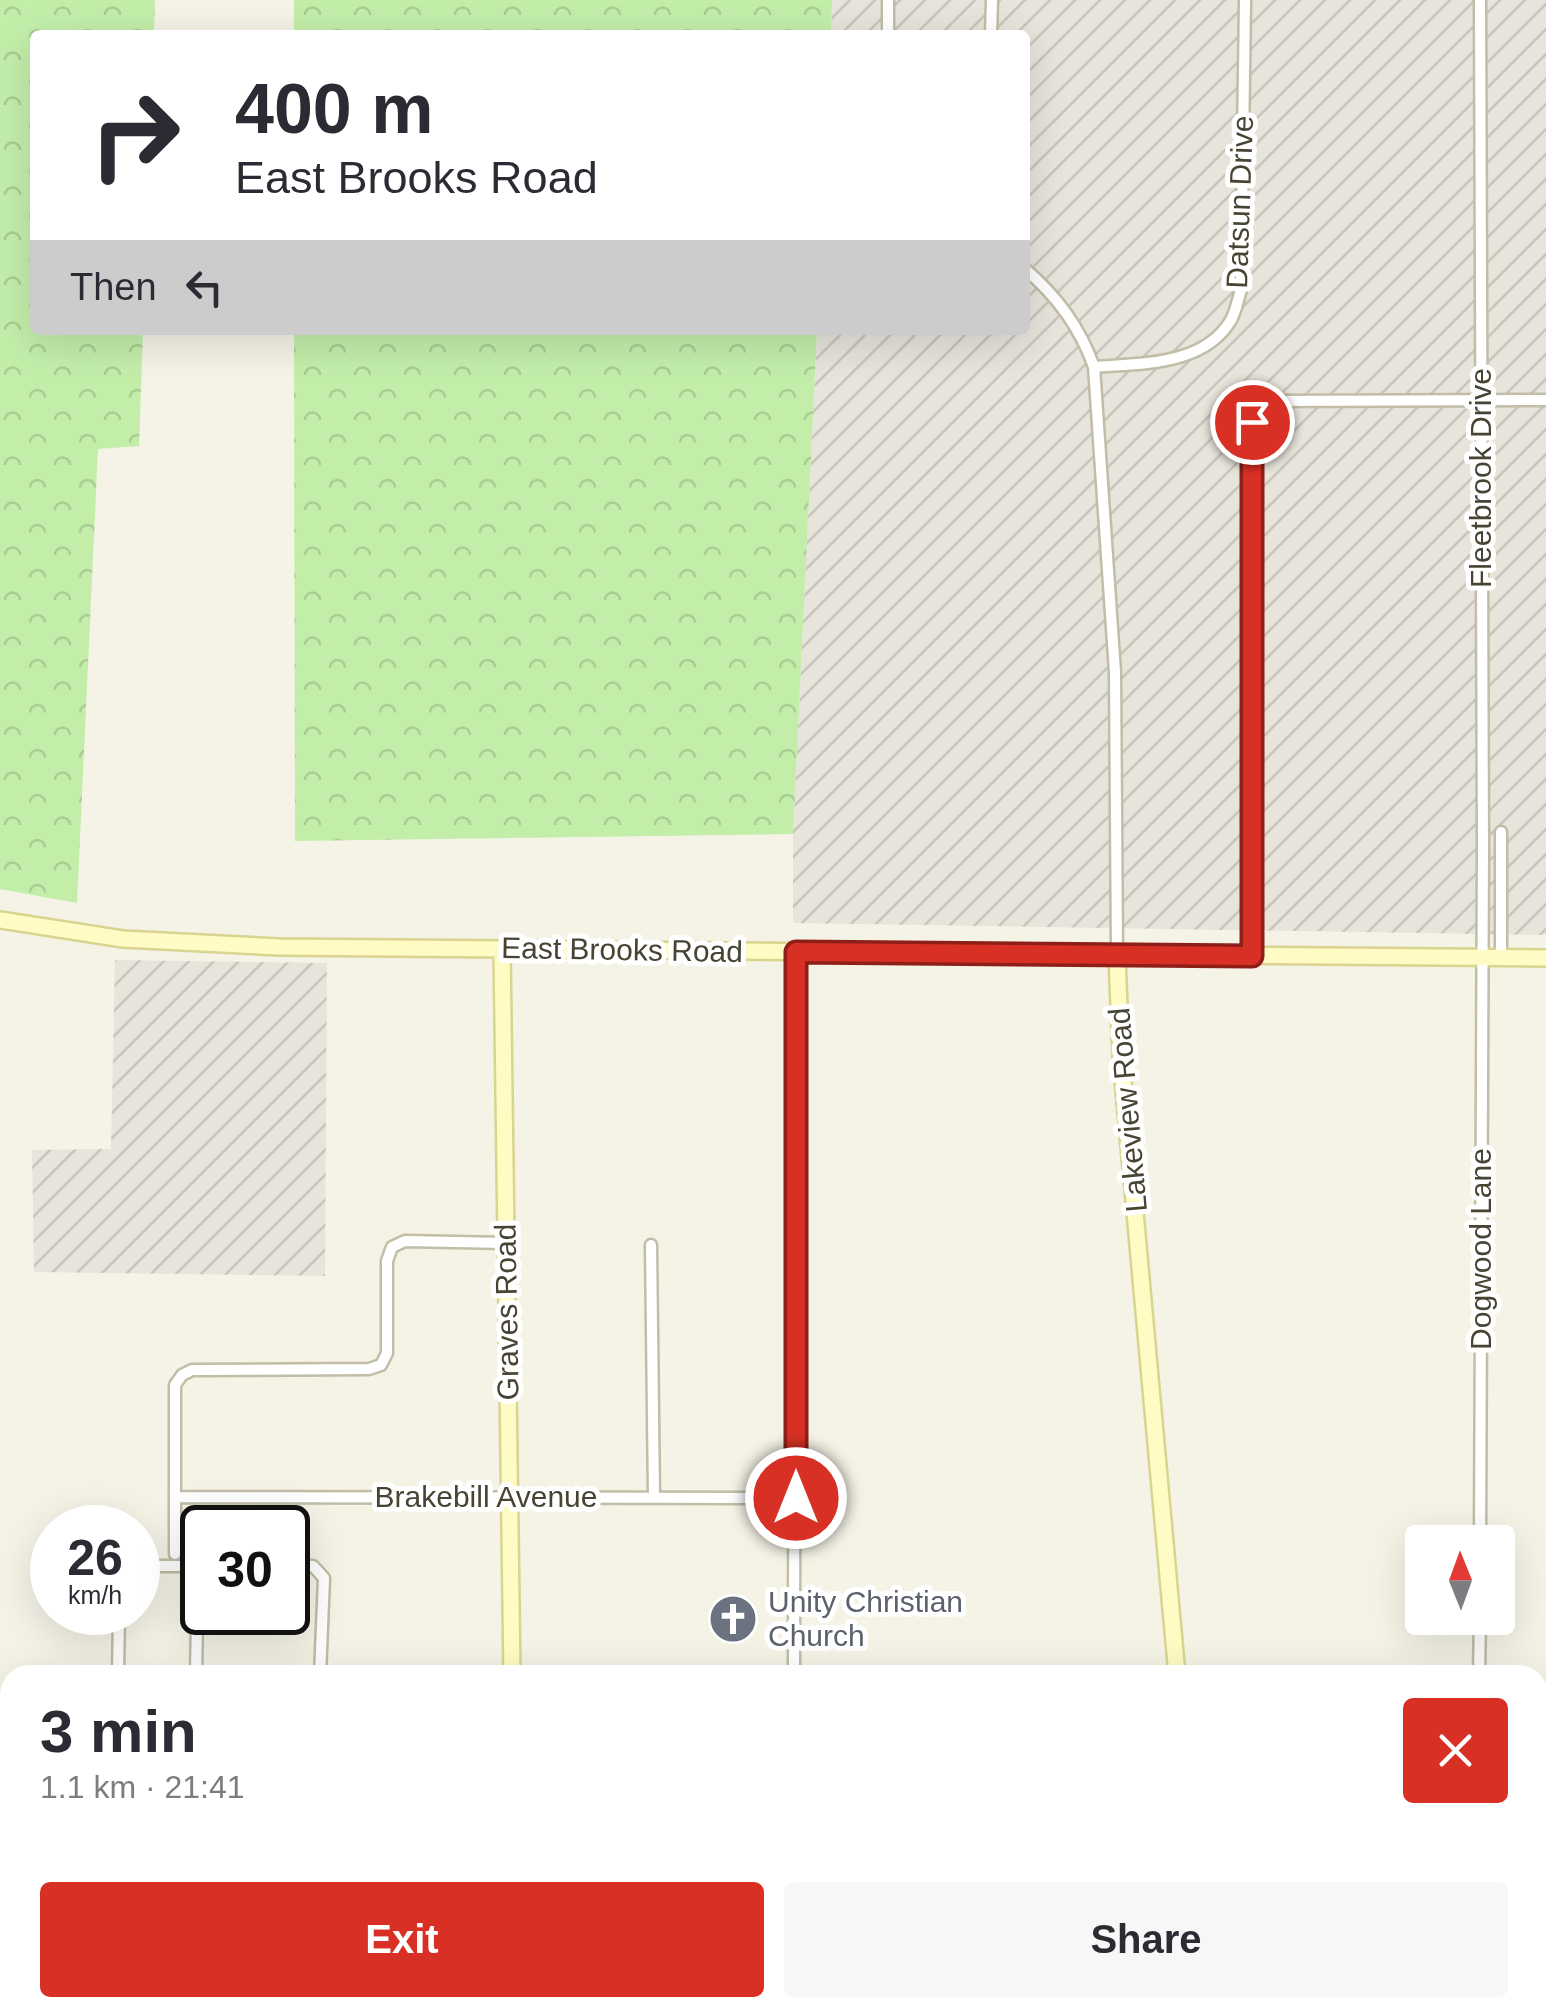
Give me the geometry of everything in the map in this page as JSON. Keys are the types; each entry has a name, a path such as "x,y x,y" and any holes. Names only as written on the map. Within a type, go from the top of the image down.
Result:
{"main road":[{"name":"East Brooks Road","path":"0,920 123,940 279,947 1546,958"},
{"name":"Graves Road","path":"502,949 512,1665"},
{"name":"Lakeview Road","path":"1116,955 1121,1058 1177,1665"}],"street":[{"path":"888,0 888,30"},
{"path":"992,0 992,30"},
{"name":"Datsun Drive","path":"1094,367 1162,362 1208,344 1230,320 1241,290 1245,0"},
{"name":"Fleetbrook Drive","path":"1480,0 1482,956"},
{"name":"Lakeview Road","path":"1030,274 1060,303 1082,334 1094,367 1116,672 1116,955"},
{"path":"1252,956 1252,422 1270,401 1546,400"},
{"path":"1501,957 1502,832"},
{"path":"1482,924 1501,923"},
{"path":"794,1665 796,952"},
{"name":"Dogwood Lane","path":"1480,1525 1482,956"},
{"path":"175,1554 175,1385 182,1374 192,1370 369,1370 381,1365 387,1353 386,1260 392,1247 405,1241 506,1243"},
{"path":"651,1245 654,1498"},
{"name":"Brakebill Avenue","path":"176,1496 796,1498"},
{"path":"310,1566 324,1578 320,1665"},
{"path":"118,1665 119,1635"},
{"path":"196,1665 197,1635"},
{"path":"1479,1665 1480,1635"}],"shaded area":[{"path":"832,0 1546,0 1546,935 793,923 793,834 817,335 1030,335 1030,30 831,30"},
{"path":"115,960 327,963 325,1276 34,1272 32,1150 111,1149"}],"green space":[{"path":"0,0 155,0 154,30 30,30 30,335 143,335 139,446 98,449 77,903 0,889"},
{"path":"294,0 832,0 831,30 294,30"},
{"path":"294,335 817,335 793,834 295,841"}],"place":[{"name":"Unity Christian Church","path":"733,1619"}],"route":[{"path":"796,1498 796,952 1252,956 1252,422"}]}
